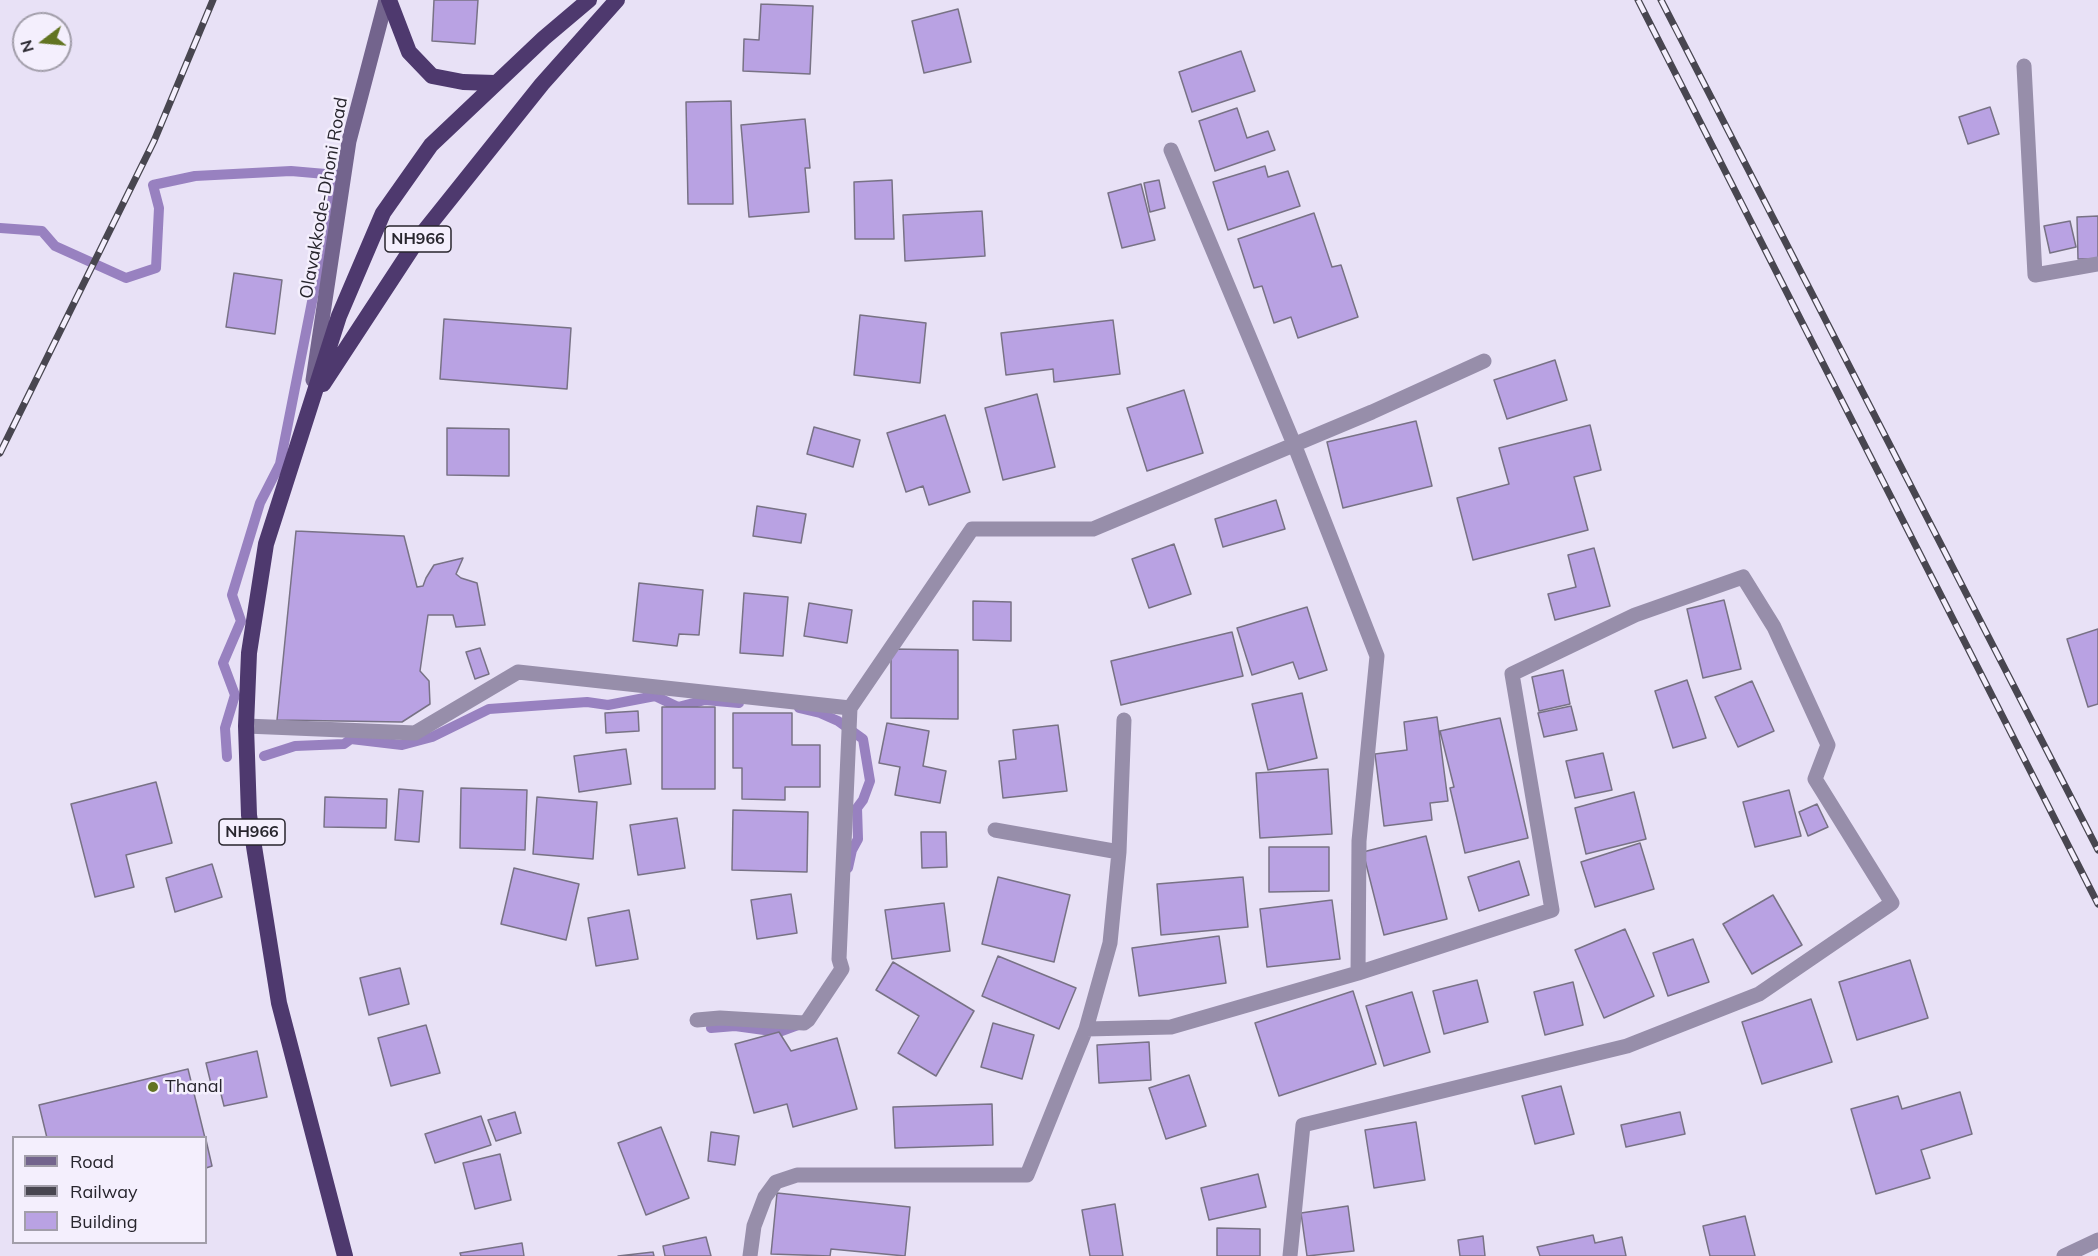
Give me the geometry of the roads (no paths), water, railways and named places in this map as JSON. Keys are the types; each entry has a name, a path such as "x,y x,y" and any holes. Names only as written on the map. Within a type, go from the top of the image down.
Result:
{"highway":[{"path":"387,0 410,52 432,76 463,82 495,84"},
{"name":"NH966","path":"345,1256 279,1003 249,815 246,726 249,653 266,544 339,316 383,213 431,145 543,38 589,0"},
{"name":"NH966","path":"309,405 418,239 542,84 617,0"}],"main road":[{"name":"Olavakkode-Dhoni Road","path":"309,405 349,141 387,0"}],"street":[{"path":"2024,66 2035,276 2098,264"},
{"path":"1171,150 1294,444 1377,656 1359,841 1358,973"},
{"path":"697,1020 720,1018 804,1023 842,969 839,959 850,708 972,529 1093,529 1372,412 1484,361"},
{"path":"1086,1029 1171,1027 1358,973 1552,910 1512,674 1635,615 1743,577 1774,627 1828,745 1815,779 1892,903 1759,994 1627,1046 1303,1125 1290,1256"},
{"path":"246,726 415,732 518,672 850,708"},
{"path":"750,1256 754,1226 765,1197 776,1182 797,1175 1027,1176 1086,1029 1110,943 1119,852 1124,720"},
{"path":"995,830 1119,852"},
{"path":"2064,1256 2098,1240"}],"waterway":[{"path":"0,228 42,231 55,246 126,278 156,268 159,208 153,185 195,176 291,171 337,175 280,464 260,503 232,595 241,621 223,663 235,695 225,728 227,757"},
{"path":"264,756 295,746 344,744 351,739 402,745 432,737 489,709 587,702 608,705 655,696 678,707 705,700 739,703"},
{"path":"799,708 820,713 838,721 863,739 870,781 863,800 857,808 858,839 852,850 848,868"},
{"path":"711,1028 735,1026 779,1032 798,1025"}],"railway":[{"path":"0,453 154,141 213,0"},
{"path":"1638,0 2098,904"},
{"path":"1661,0 2098,850"}],"place":[{"name":"Thanal","path":"153,1087"}]}
